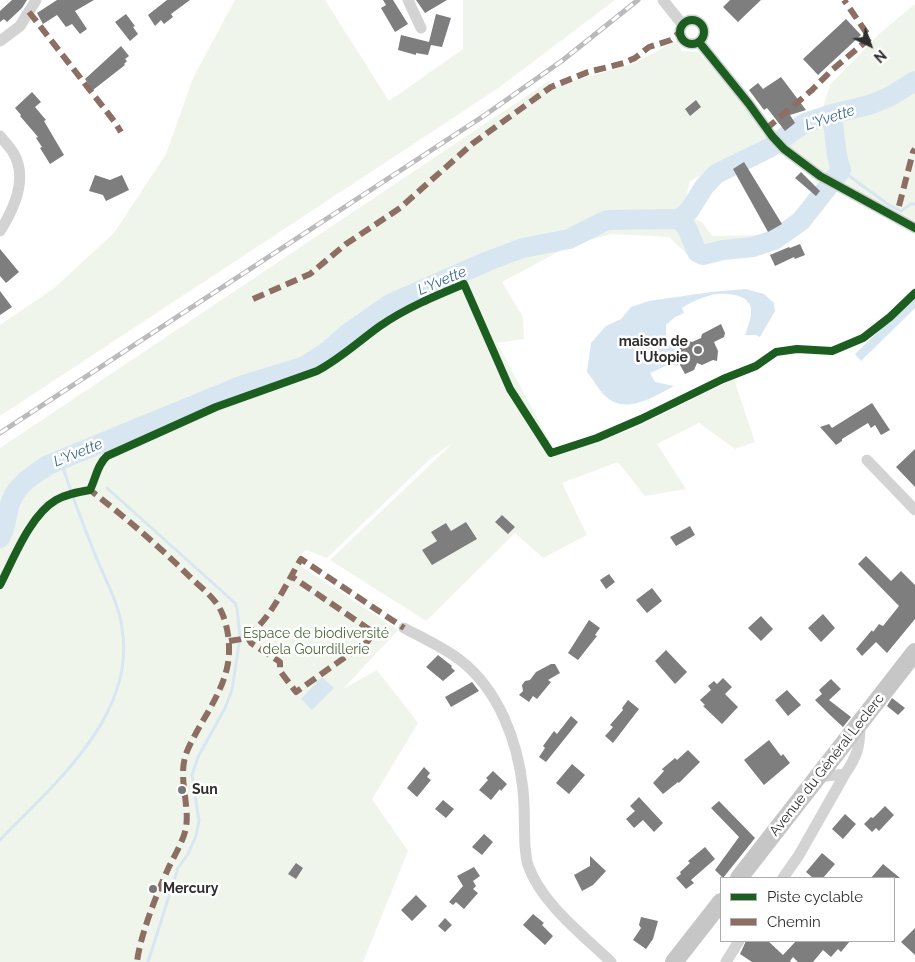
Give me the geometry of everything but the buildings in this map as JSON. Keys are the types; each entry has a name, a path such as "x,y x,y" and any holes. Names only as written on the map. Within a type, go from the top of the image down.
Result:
{"main road":[{"name":"Avenue du Général Leclerc","path":"740,877 915,652"},
{"path":"674,962 720,903"}],"street":[{"path":"0,41 20,26 36,0"},
{"path":"408,0 421,28"},
{"path":"663,0 682,24"},
{"path":"692,20 700,23 704,32 699,42 692,44 685,42 680,32 682,24 692,20"},
{"path":"699,42 784,149 836,186 915,228"},
{"path":"0,136 14,154 20,171 16,199 10,216 0,231"},
{"path":"867,460 915,510"},
{"path":"404,628 459,659 479,676 491,693 502,714 514,746 519,768 523,791 527,863 533,879 543,894 612,962"},
{"path":"784,877 857,754 860,743 860,722"},
{"path":"817,777 845,774"},
{"path":"726,962 739,942"}],"green space":[{"path":"235,0 325,0 389,101 463,49 463,0 615,0 497,89 0,416 0,325 53,289 114,233 166,154 193,78"},
{"path":"915,4 915,224 836,184 777,139 823,107 830,85 879,34"},
{"name":"Espace de biodiversité dela Gourdillerie","path":"676,41 682,51 698,52 777,139 690,181 682,213 702,222 712,236 766,235 788,220 820,182 835,195 773,248 697,264 669,237 611,234 569,246 502,282 523,317 524,339 497,343 549,440 551,458 630,430 734,379 755,442 735,449 699,423 657,444 686,489 645,496 618,462 562,483 587,535 543,558 515,533 426,621 330,560 453,443 430,459 327,558 306,550 298,557 302,567 398,630 343,689 377,670 418,723 372,799 408,851 363,962 0,962 0,448 549,81 552,87 635,63","holes":["446,523 451,531 476,539 462,548 458,543 446,556 432,565 422,550 437,541 432,532"]}],"shaded area":[{"path":"746,289 764,294 774,303 775,311 760,337 745,335 751,308 749,303 743,298 718,294 710,295 689,304 682,308 684,313 675,317 666,325 666,337 670,344 677,344 675,350 682,357 678,366 670,364 650,373 655,382 674,386 659,394 633,404 617,403 603,393 587,372 591,343 606,326 621,319 631,307 649,301"},
{"path":"915,296 915,308 861,361 855,354"},
{"path":"322,677 334,688 312,710 301,699"}],"waterway":[{"name":"L'Yvette","path":"0,538 9,506 17,490 26,480 48,465 243,385 305,366 390,304 488,261 523,248 569,239 607,220 679,219 689,211 704,187 716,174 769,148 805,123 869,105 889,97 915,81"},
{"path":"679,219 687,228 697,252 703,255 723,250 753,247 774,240 801,221 841,170 837,156 832,114"},
{"path":"841,170 889,205 901,211 911,204 915,204"},
{"path":"0,840 44,795 87,746 104,719 117,690 123,660 122,628 113,595 84,526 61,461"},
{"path":"107,488 235,603 240,637 232,690 225,708 198,757 192,775 199,821 196,836 188,854 178,868 148,962"}],"railway":[{"path":"0,433 485,115 563,60 638,0"}],"marked path":[{"path":"766,129 870,38 844,0"},
{"path":"29,12 121,132"},
{"path":"253,299 310,274 346,244 400,208 472,144 551,87 588,72 624,63 635,58 649,47 671,40 680,32"},
{"path":"899,206 915,149"},
{"path":"86,490 90,490 129,522 209,594 222,613 229,640 227,668 220,690 193,739 185,759 183,769 187,818 185,833 154,902 145,927 137,962"},
{"path":"229,641 244,638 261,623 276,602 301,559 404,628"},
{"path":"247,636 251,643 280,662 280,671 296,692 368,641 373,632 291,576"}],"cycle path":[{"path":"692,20 701,23 704,32 701,41 692,44 683,41 680,32 683,23 692,20"},
{"path":"699,42 784,149 820,176 915,228"},
{"path":"0,585 23,539 38,516 56,500 90,490 99,468 107,456 216,407 317,371 400,314 464,284 510,389 551,453 597,438 641,419 723,379 756,366 776,352 797,349 832,351 863,338 890,317 915,293"}],"place":[{"name":"maison de l'Utopie","path":"698,350"},
{"name":"Sun","path":"182,790"},
{"name":"Mercury","path":"153,889"}]}
